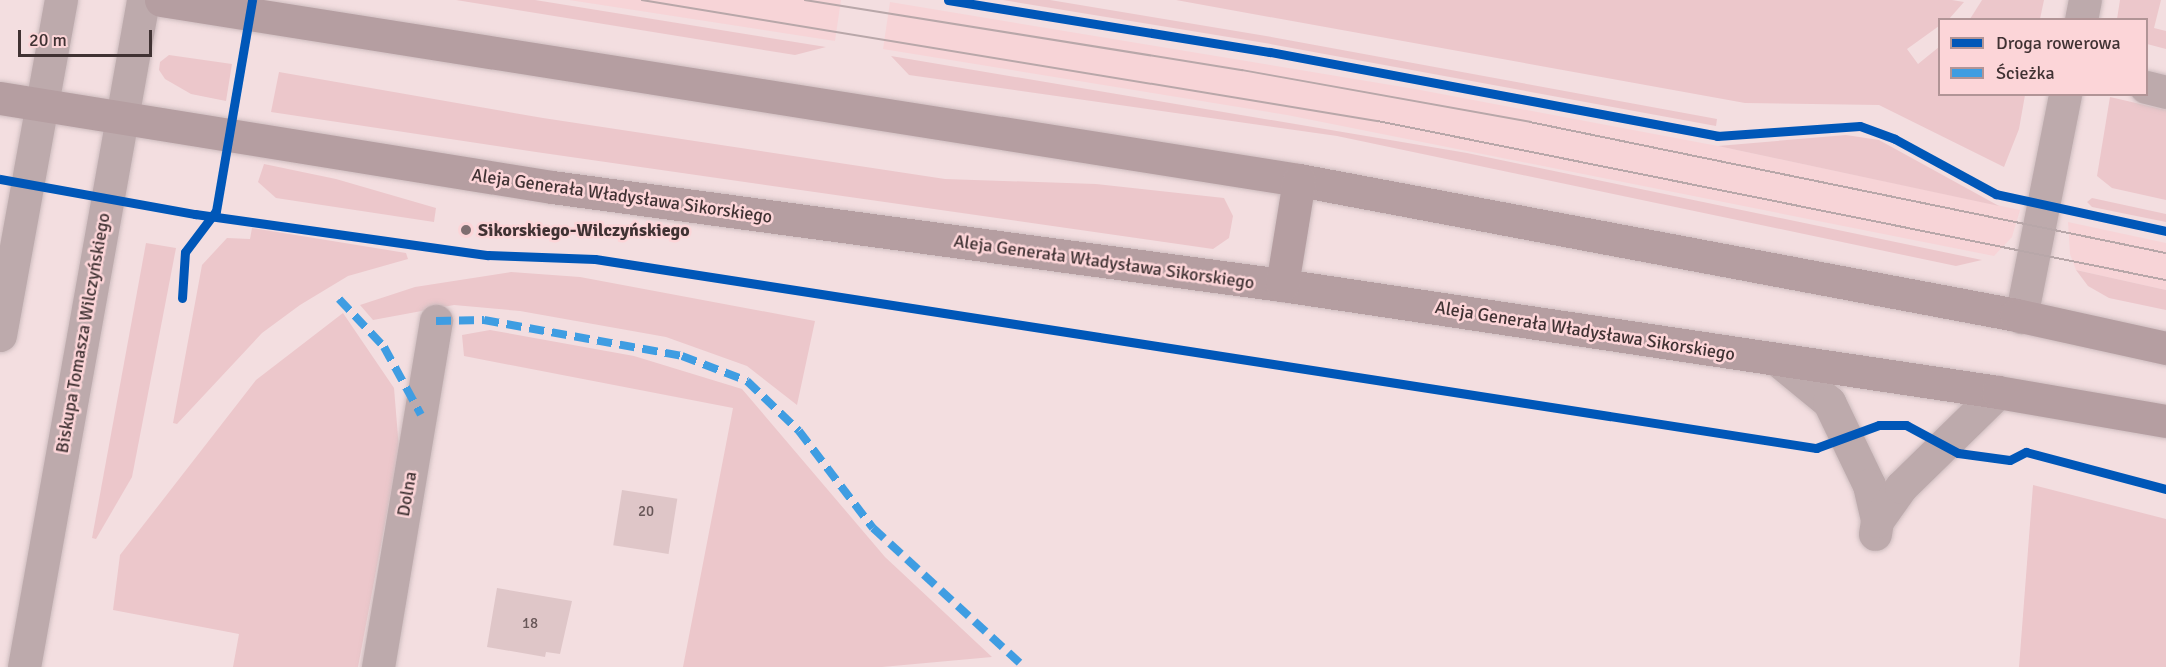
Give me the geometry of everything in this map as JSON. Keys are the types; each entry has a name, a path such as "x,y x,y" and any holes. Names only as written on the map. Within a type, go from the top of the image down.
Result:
{"main road":[{"path":"161,0 1299,180 2022,316 2166,348"},
{"name":"Aleja Generała Władysława Sikorskiego","path":"0,98 552,187 1282,285 1998,392 2166,421"},
{"path":"1282,285 1299,180"}],"street":[{"path":"0,335 61,0"},
{"name":"Biskupa Tomasza Wilczyńskiego","path":"24,667 143,0"},
{"path":"2081,18 2085,0"},
{"path":"2148,88 2166,92"},
{"path":"2022,316 2065,96"},
{"name":"Dolna","path":"378,667 436,321"},
{"path":"1779,361 1829,402 1869,485 1876,527 1901,487 1998,392"}],"shaded area":[{"path":"456,0 535,0 826,47 795,55"},
{"path":"569,0 841,0 835,41"},
{"path":"1003,0 1050,0 1266,36 1717,119 1716,126 1265,43"},
{"path":"1176,0 1952,0 1964,2 1950,18 1938,18 1938,27 1907,49 1918,64 1938,48 1938,96 2025,96 2019,129 2004,167 1879,105 1745,103"},
{"path":"1982,0 2044,0 2040,18 1971,18"},
{"path":"2120,0 2161,0 2154,28 2166,31 2166,49 2148,44 2148,18 2117,18"},
{"path":"890,2 1415,89 1718,146 2020,210 2012,237 1994,256 1287,115 883,49"},
{"path":"169,55 232,64 226,101 191,94 165,79 159,70 160,62"},
{"path":"891,56 1467,153 1982,260 1956,266 1337,136 909,75"},
{"path":"279,72 543,118 945,179 1096,184 1224,198 1233,216 1229,238 1213,249 271,112"},
{"path":"2110,97 2166,110 2166,200 2112,188 2097,176"},
{"path":"1846,135 1879,140 1999,206 1718,146"},
{"path":"264,164 336,179 436,208 434,222 276,198 258,182"},
{"path":"2092,198 2166,214 2166,222 2092,207 2087,202"},
{"path":"2068,222 2166,243 2166,290 2076,270 2070,254"},
{"path":"252,228 406,253 408,259 348,276 300,305 262,333 177,424 173,423 202,265 227,238 250,239"},
{"path":"146,243 176,248 132,477 96,539 92,538"},
{"path":"2076,270 2166,290 2166,310 2109,298 2088,286"},
{"path":"511,272 580,277 815,321 797,405 747,366 666,337 520,311 454,305 373,320 360,305 415,287"},
{"path":"343,313 394,388 399,449 358,667 233,667 239,634 113,610 120,555 256,380"},
{"path":"490,330 634,356 742,389 885,557 992,657 882,667 683,667 733,408 464,356 462,335"},
{"path":"2033,485 2166,519 2166,667 2019,667"}],"building":[{"path":"622,490 677,499 669,554 613,545"},
{"path":"497,588 572,601 560,654 546,652 545,657 487,647"}],"tram line":[{"path":"642,0 1378,121 2166,280"},
{"path":"805,0 1242,70 1530,122 2166,253"}],"marked path":[{"path":"339,299 384,347 421,415"},
{"path":"436,321 484,320 682,356 747,381 799,431 873,528 1024,667"}],"cycle path":[{"path":"182,298 185,252 216,211 252,0"},
{"path":"948,0 1270,52 1717,136 1860,126 1895,139 1996,194 2166,231"},
{"path":"0,179 195,214 488,255 595,259 1816,448 1879,425 1906,425 1958,453 2010,460 2026,452 2166,489"}],"place":[{"name":"Sikorskiego-Wilczyńskiego","path":"466,230"}]}
